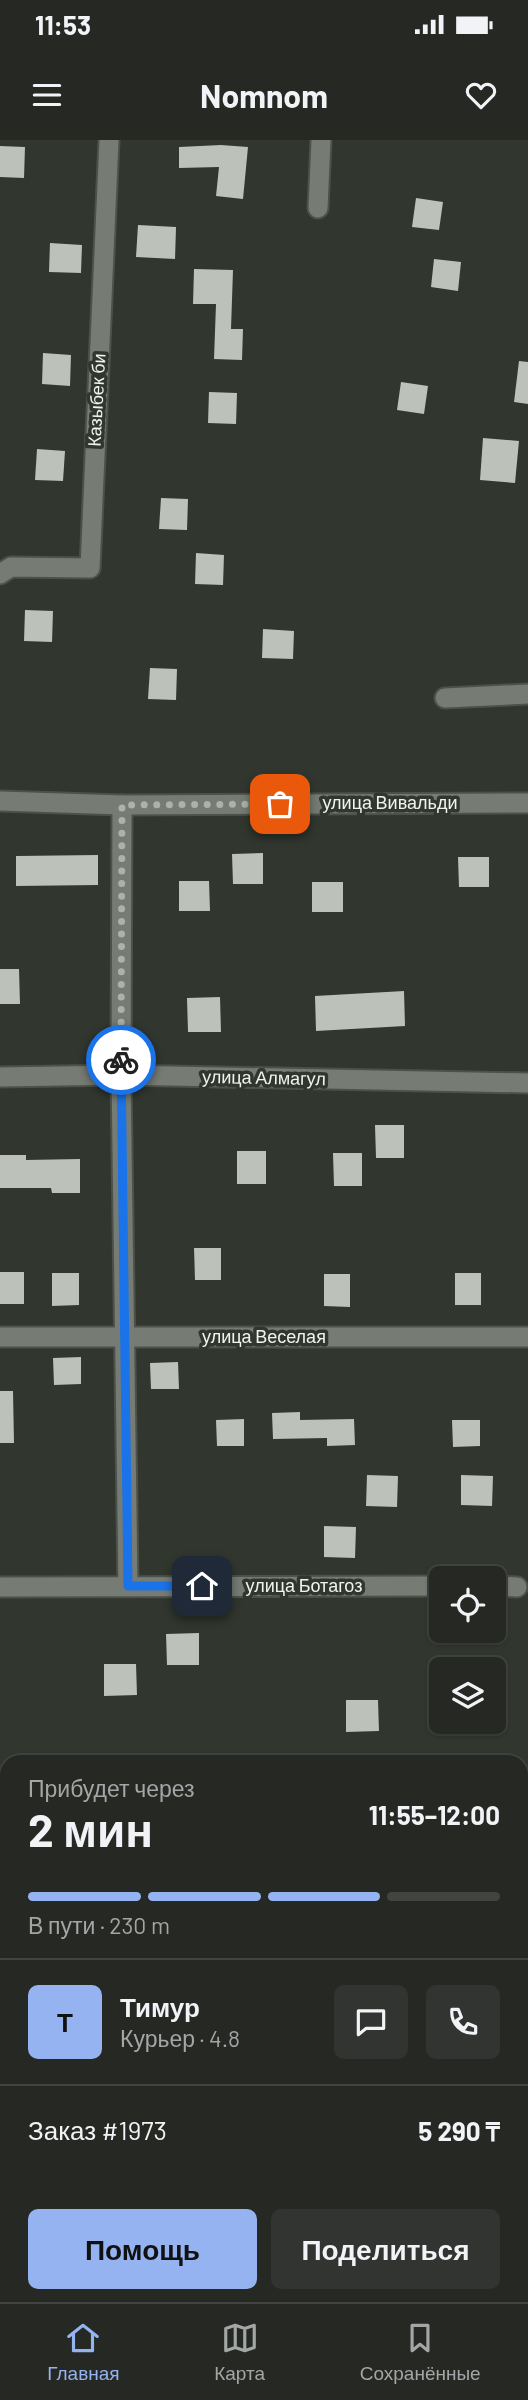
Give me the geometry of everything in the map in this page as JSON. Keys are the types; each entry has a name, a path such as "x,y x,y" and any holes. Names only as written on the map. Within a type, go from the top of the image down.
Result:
{"street":[{"name":"Казыбек би","path":"0,574 11,567 90,568 109,140"},
{"path":"318,208 321,140"},
{"path":"444,698 528,694"},
{"name":"улица Вивальди","path":"0,801 122,805 528,803"},
{"path":"122,805 121,1075 128,1586"},
{"name":"улица Алмагул","path":"0,1077 121,1075 528,1083"},
{"name":"улица Веселая","path":"0,1337 528,1337"},
{"name":"улица Ботагоз","path":"0,1587 429,1586"},
{"path":"506,1587 517,1587"}],"building":[{"path":"0,146 25,147 24,178 0,177"},
{"path":"179,147 248,147 243,199 216,196 219,167 179,168"},
{"path":"416,198 443,202 439,230 412,227"},
{"path":"138,225 176,227 175,259 136,257"},
{"path":"50,243 82,245 81,273 49,272"},
{"path":"434,259 461,262 458,291 431,287"},
{"path":"194,269 233,270 231,329 243,329 242,360 214,359 216,304 193,304"},
{"path":"43,353 71,355 70,386 42,384"},
{"path":"519,361 528,362 528,404 514,402"},
{"path":"401,382 428,386 424,414 397,410"},
{"path":"209,392 237,393 236,424 208,423"},
{"path":"483,438 519,441 515,483 480,480"},
{"path":"37,449 65,451 63,481 35,480"},
{"path":"161,498 188,499 187,530 159,529"},
{"path":"196,553 224,555 223,585 195,584"},
{"path":"25,610 53,611 52,642 24,641"},
{"path":"263,629 294,631 293,659 262,658"},
{"path":"150,668 177,669 176,700 148,699"},
{"path":"263,853 263,884 233,884 232,854"},
{"path":"98,855 98,885 16,886 16,856"},
{"path":"458,857 489,857 489,887 459,887"},
{"path":"179,881 209,881 210,911 179,911"},
{"path":"312,882 343,882 343,912 312,912"},
{"path":"0,969 19,969 20,1004 0,1004"},
{"path":"404,991 405,1026 316,1031 315,996"},
{"path":"220,997 221,1032 188,1032 187,998"},
{"path":"375,1125 404,1125 404,1158 376,1158"},
{"path":"237,1151 266,1151 266,1184 237,1184"},
{"path":"333,1153 362,1153 362,1186 334,1186"},
{"path":"0,1155 26,1155 26,1160 80,1159 80,1193 52,1193 51,1188 0,1188"},
{"path":"194,1248 221,1248 221,1280 195,1280"},
{"path":"0,1272 24,1272 24,1304 0,1304"},
{"path":"52,1273 79,1273 79,1305 52,1306"},
{"path":"455,1273 481,1273 481,1305 455,1305"},
{"path":"324,1274 350,1274 350,1307 324,1306"},
{"path":"81,1357 81,1384 54,1385 53,1358"},
{"path":"178,1362 179,1389 151,1389 150,1363"},
{"path":"0,1391 13,1391 14,1443 0,1443"},
{"path":"300,1412 300,1420 354,1419 355,1445 327,1446 327,1438 273,1439 272,1413"},
{"path":"244,1419 244,1446 217,1446 216,1420"},
{"path":"452,1420 480,1420 480,1446 453,1447"},
{"path":"367,1475 398,1476 397,1507 366,1506"},
{"path":"461,1475 493,1476 492,1506 461,1505"},
{"path":"324,1526 356,1527 355,1558 324,1557"},
{"path":"199,1633 199,1665 167,1665 166,1634"},
{"path":"104,1664 136,1664 137,1695 104,1696"},
{"path":"346,1700 378,1700 379,1731 346,1732"}],"way so far":[{"path":"121,1060 122,805 280,804"}],"route":[{"path":"121,1060 128,1586 202,1586"}]}
